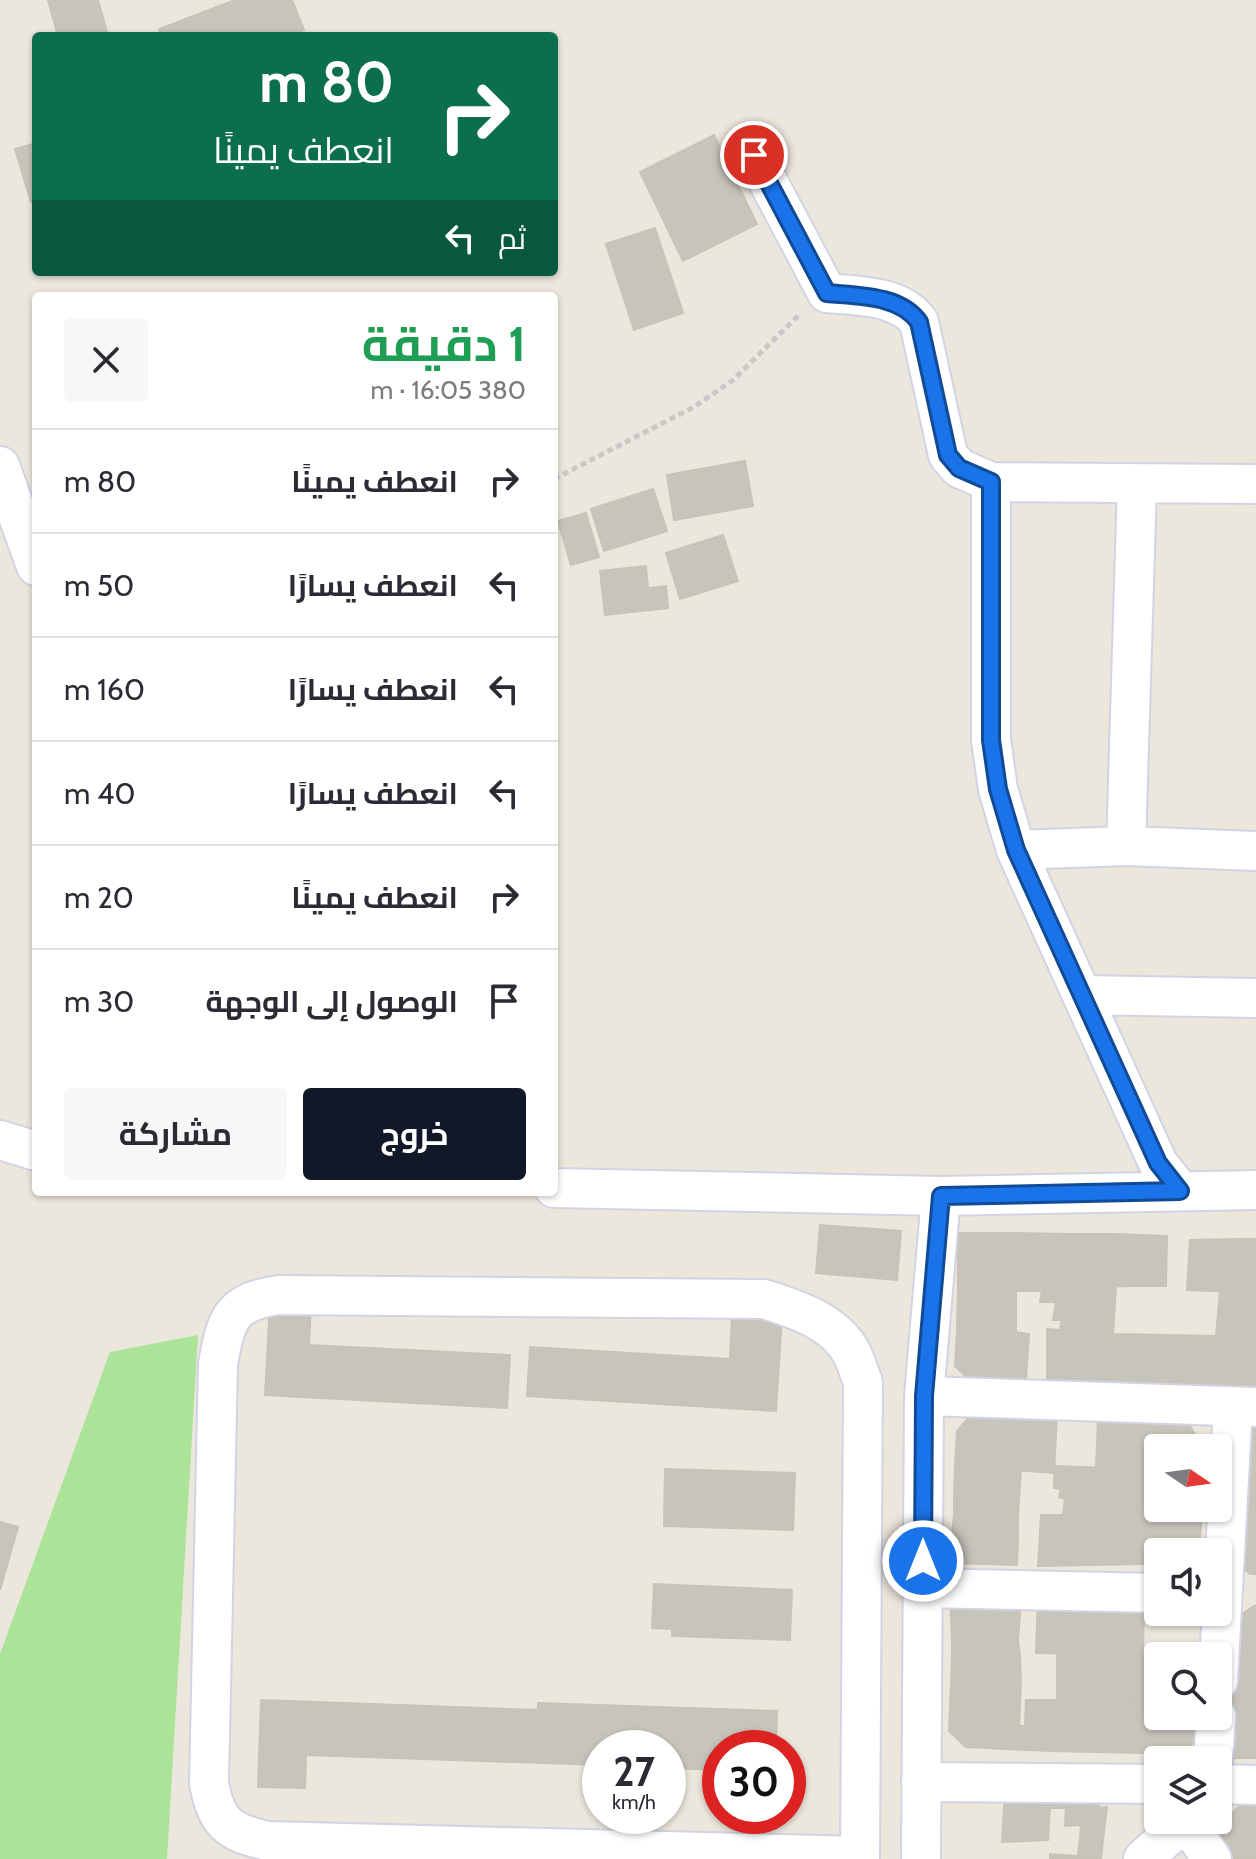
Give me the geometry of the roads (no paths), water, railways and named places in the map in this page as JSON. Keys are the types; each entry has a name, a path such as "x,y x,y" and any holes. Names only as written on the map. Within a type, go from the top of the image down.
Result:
{"street":[{"path":"754,155 827,293 900,304 911,311 919,322 948,455 959,468 991,482 1256,484"},
{"path":"1,479 32,556"},
{"path":"991,482 991,740 998,789 1016,850 1158,1163 1180,1191"},
{"path":"1126,846 1137,484"},
{"path":"1016,850 1126,846 1256,851"},
{"path":"1082,995 1256,998"},
{"path":"0,1140 32,1150"},
{"path":"558,1188 941,1196 1256,1190"},
{"path":"921,1859 924,1396 941,1196"},
{"path":"279,1295 764,1299 800,1311 830,1328 850,1350 863,1382 860,1857 268,1841 242,1836 225,1824 213,1806 209,1783 218,1364 224,1335 233,1316 245,1302 279,1295"},
{"path":"924,1396 1245,1407 1233,1594 1225,1642"},
{"path":"923,1588 1144,1593"},
{"path":"921,1782 1144,1784"},
{"path":"1232,1784 1256,1785"},
{"path":"1143,1859 1171,1834"},
{"path":"1195,1834 1212,1859"}]}
